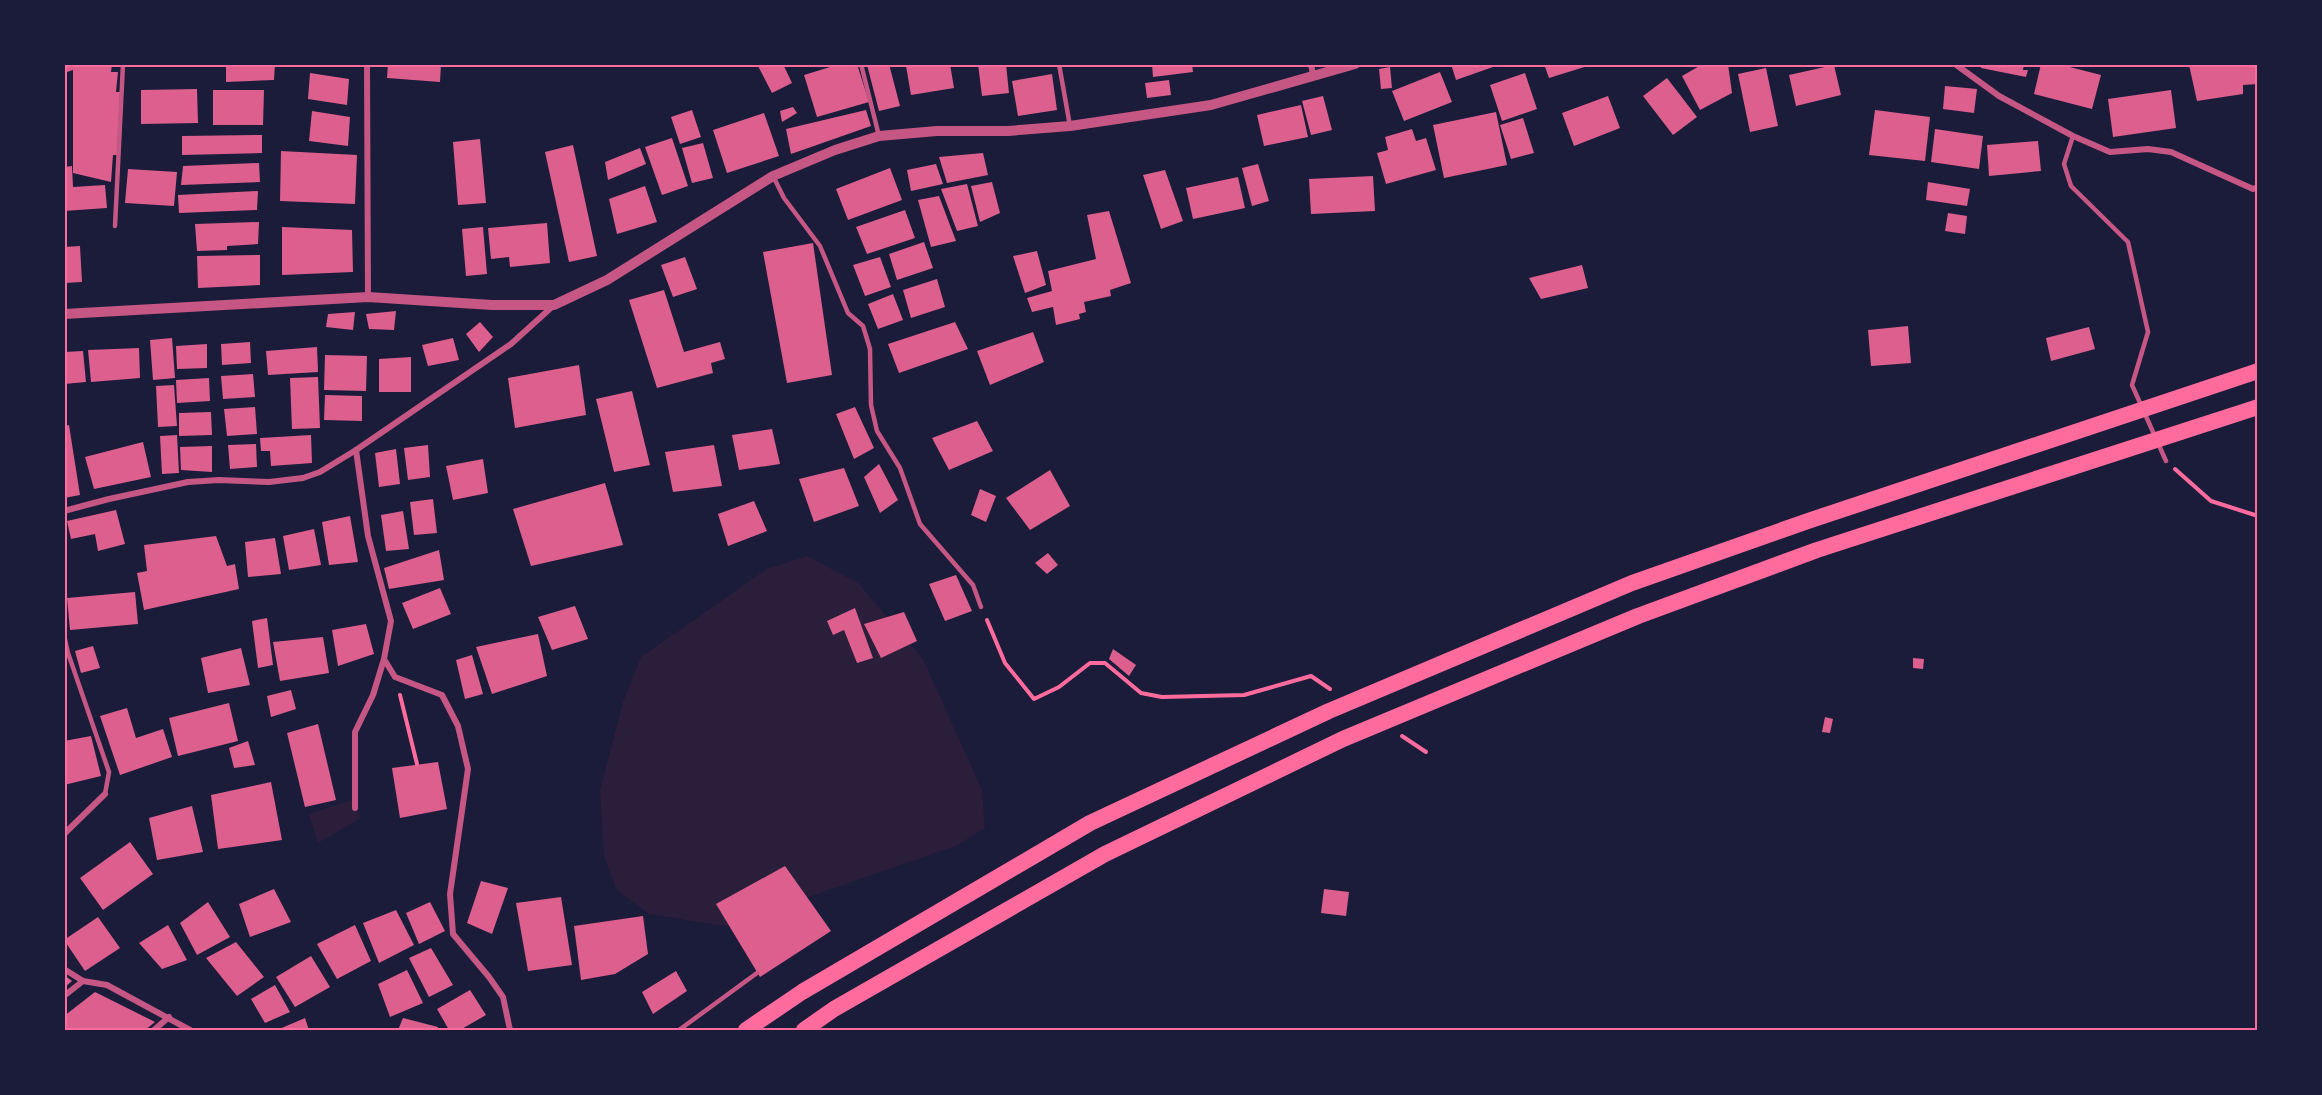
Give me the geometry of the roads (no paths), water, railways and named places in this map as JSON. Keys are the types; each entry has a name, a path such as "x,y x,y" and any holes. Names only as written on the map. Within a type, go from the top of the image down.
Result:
{"highway":[{"path":"746,1030 802,992 1090,823 1329,711 1632,583 1808,520 2258,372"},
{"path":"804,1030 834,1009 1105,854 1343,739 1638,616 1817,550 2258,407"}],"street":[{"path":"367,64 368,297"},
{"path":"64,511 188,482 219,480 269,482 303,478 320,472 511,344 554,305 607,280 773,176 835,150 879,136 937,131 1008,132 1070,126 1211,105 1312,70 1355,64"},
{"path":"1955,64 1999,96 2073,136 2110,152 2148,149 2171,152 2253,189 2258,187"},
{"path":"64,314 368,297 492,305 554,305"},
{"path":"355,807 355,732 373,695 384,659 391,621 368,536 356,450"},
{"path":"384,659 395,677 442,695 458,726 468,769 450,894 453,934 489,977 502,998 510,1030"},
{"path":"64,834 105,794"},
{"path":"64,969 83,981 107,985 190,1030"},
{"path":"64,996 83,981"},
{"path":"154,1030 169,1017"}],"lane":[{"path":"115,226 123,64"},
{"path":"861,64 879,136"},
{"path":"1059,64 1070,126"},
{"path":"2073,136 2064,164 2071,186 2128,242 2148,332 2132,385 2166,461"},
{"path":"773,176 784,198 820,246 848,313 863,326 870,349 871,405 877,431 900,468 920,524 973,585 981,607"},
{"path":"64,635 68,653 109,772 105,794"},
{"path":"679,1030 757,973"}]}
